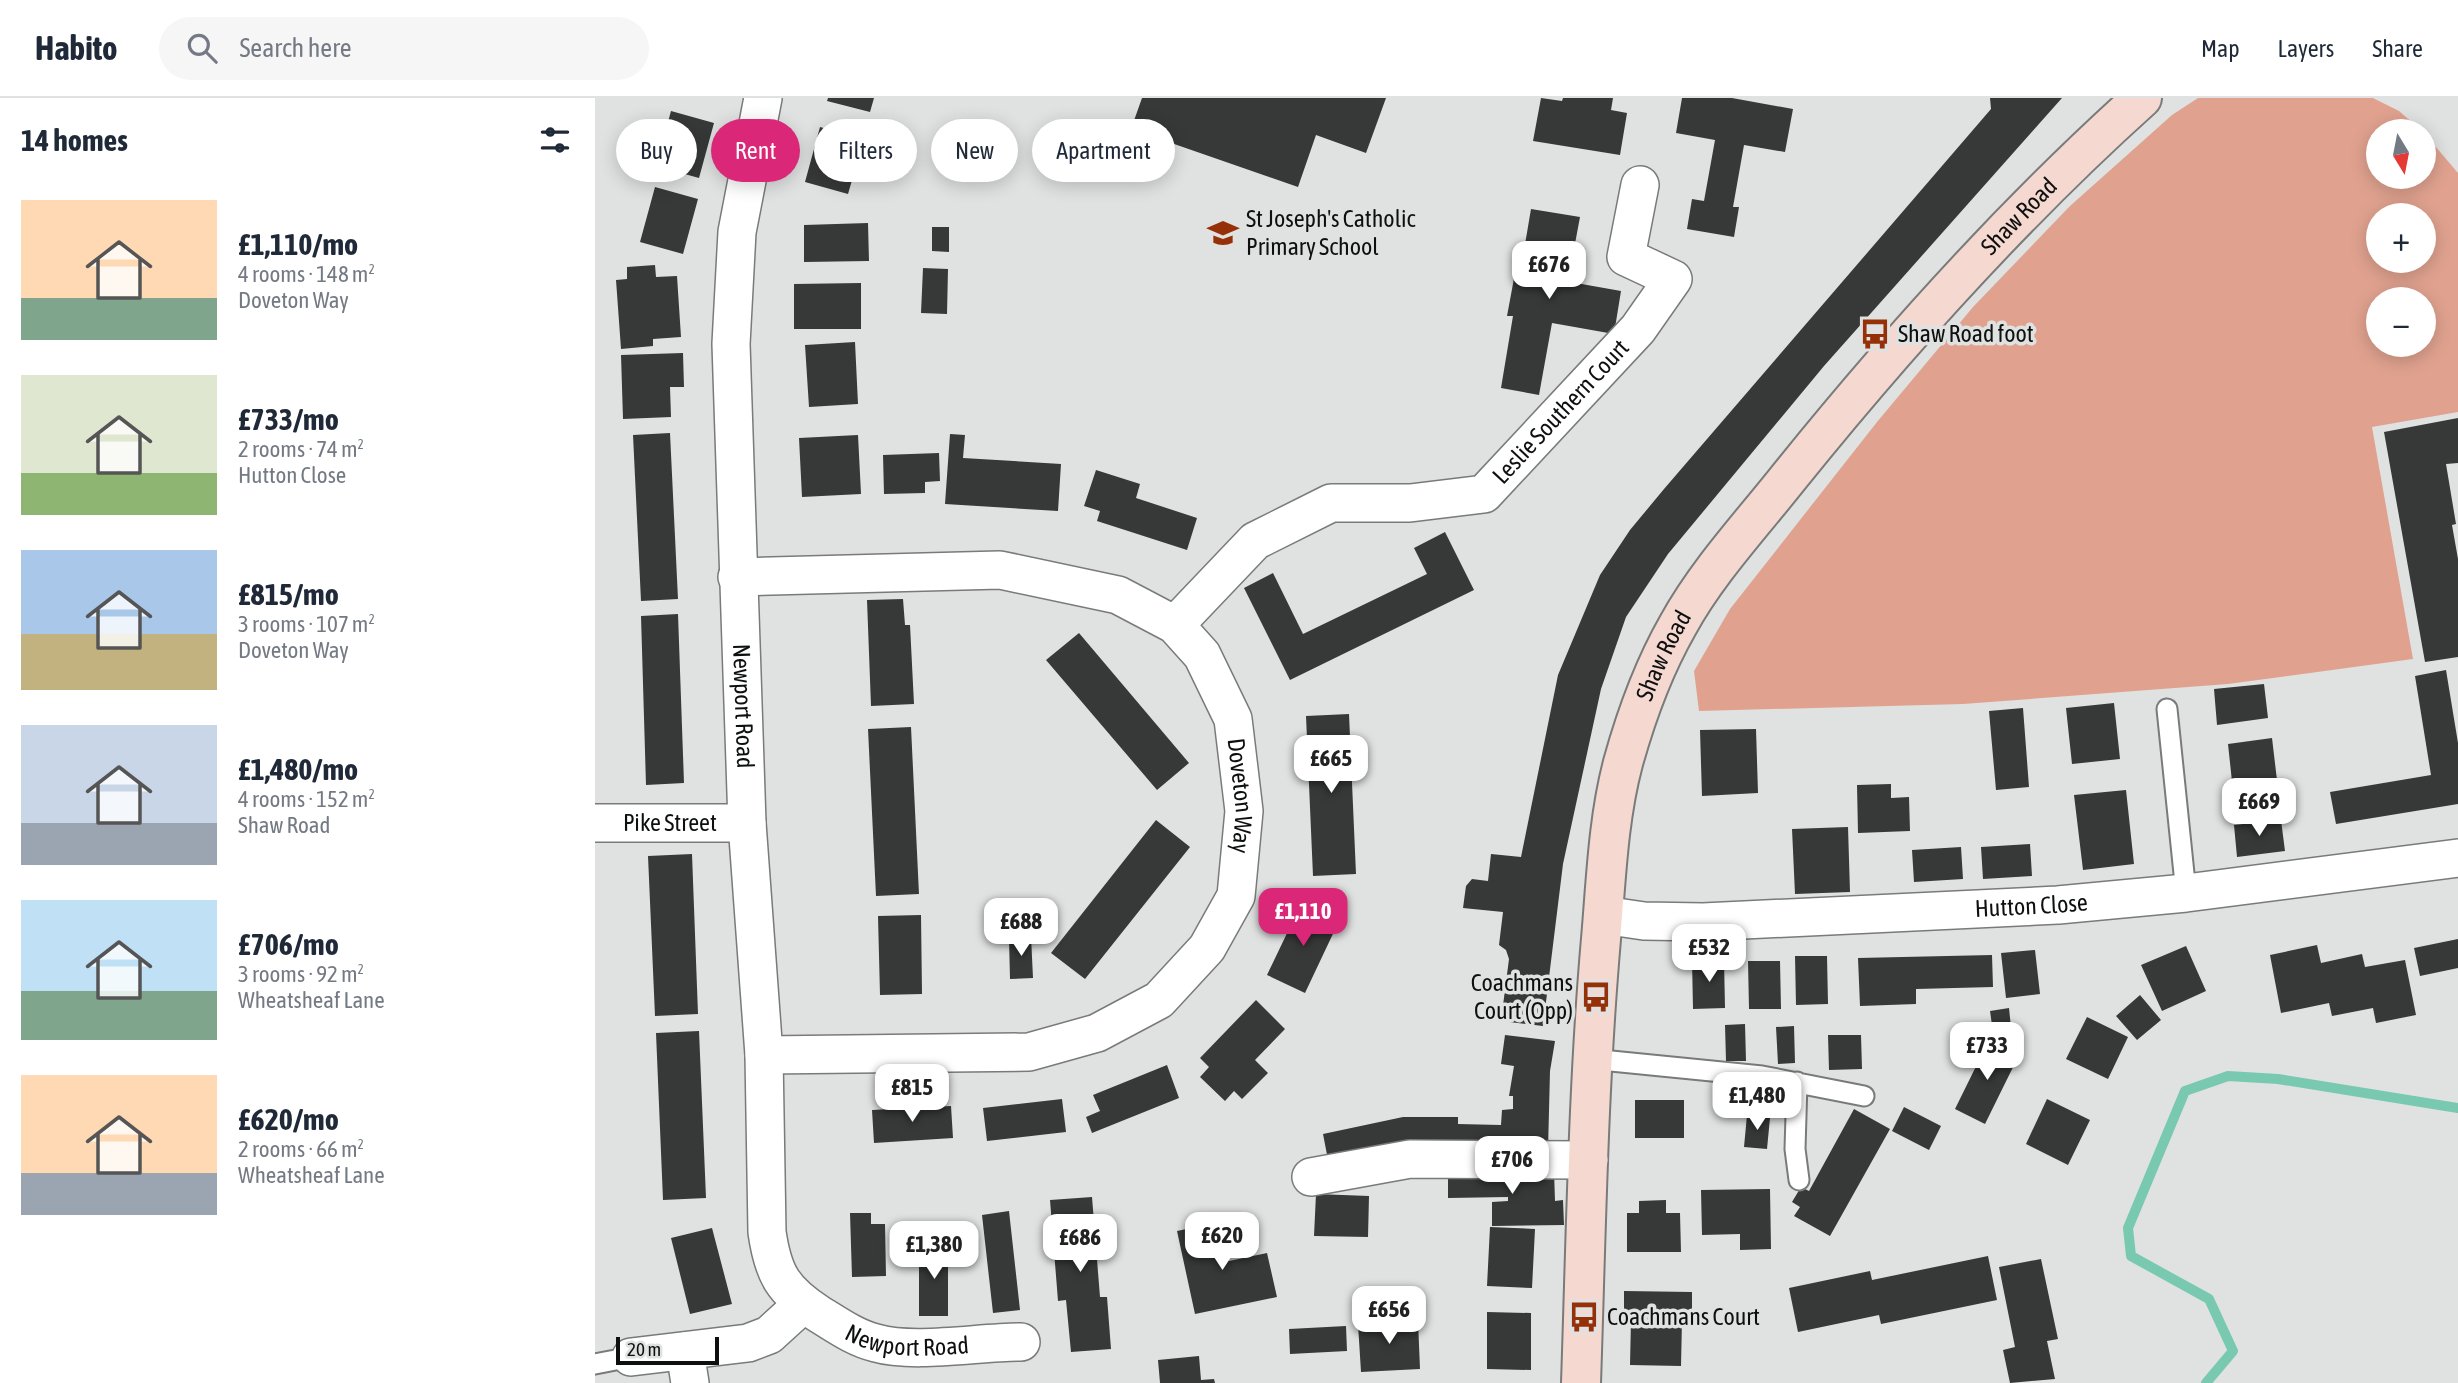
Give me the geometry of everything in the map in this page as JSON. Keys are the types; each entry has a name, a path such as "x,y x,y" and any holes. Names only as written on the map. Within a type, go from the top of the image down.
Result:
{"main road":[{"name":"Shaw Road","path":"1581,1383 1591,1059 1603,915 1623,764 1659,661 1679,622 1716,569 1814,446 1929,313 2084,151 2142,98"}],"street":[{"name":"Newport Road","path":"763,98 744,185 732,279 731,344 747,823 764,1055 767,1232 770,1257 784,1287 803,1304 839,1328 882,1345 914,1347 1021,1342"},
{"name":"Leslie Southern Court","path":"1175,625 1255,541 1331,503 1410,503 1484,494 1638,329 1673,279 1626,257 1640,185"},
{"name":"Doveton Way","path":"737,577 1000,570 1118,595 1175,625 1202,655 1233,719 1244,811 1235,896 1207,948 1159,1000 1097,1032 1030,1052 764,1055"},
{"name":"Pike Street","path":"595,823 747,823"},
{"name":"Hutton Close","path":"1603,915 1644,921 1703,922 2058,905 2186,893 2458,858"},
{"path":"1311,1177 1410,1159 1589,1160"},
{"path":"631,1357 687,1367 769,1335 803,1304"}],"lane":[{"path":"2167,709 2186,893"},
{"path":"1591,1059 1797,1082 1864,1096"},
{"path":"1797,1082 1795,1136 1799,1181"},
{"path":"595,1364 631,1357"}],"shaded area":[{"path":"2198,98 2373,98 2399,111 2408,119 2366,119 2366,189 2436,189 2436,147 2458,173 2458,412 2372,427 2413,659 2228,684 1963,704 1699,711 1694,671 1730,609 1877,422 1973,307 2070,206 2172,115"}],"building":[{"path":"828,98 874,98 870,112 827,101"},
{"path":"1142,98 1386,98 1366,153 1316,135 1298,187 1175,144 1175,119 1135,119"},
{"path":"1541,98 1562,101 1563,98 1613,98 1611,110 1627,113 1620,155 1533,141"},
{"path":"1682,98 1732,98 1793,109 1785,152 1744,145 1733,207 1739,207 1734,237 1687,229 1692,199 1704,201 1715,140 1676,133"},
{"path":"1990,98 2062,98 1824,366 1668,554 1626,617 1601,689 1563,864 1543,1026 1501,1021 1509,959 1506,950 1499,945 1503,912 1463,908 1466,886 1472,879 1488,881 1491,854 1521,857 1558,675 1600,575 1630,530 1664,489 1991,109"},
{"path":"671,111 711,122 711,134 699,178 697,119 669,119"},
{"path":"814,149 814,182 851,182 848,194 805,182"},
{"path":"655,187 698,199 683,254 640,242"},
{"path":"1531,209 1580,217 1574,249 1565,248 1559,280 1621,291 1614,334 1552,323 1539,395 1501,388 1513,316 1507,316 1515,273 1520,274"},
{"path":"868,223 869,261 804,262 804,225"},
{"path":"932,227 949,227 949,252 932,251"},
{"path":"655,265 656,277 677,276 681,337 653,339 653,346 621,349 616,280 627,279 627,267"},
{"path":"923,268 948,269 947,314 921,313"},
{"path":"861,283 861,329 794,329 794,284"},
{"path":"855,342 858,404 809,407 805,345"},
{"path":"683,353 684,387 670,387 671,417 623,419 621,355"},
{"path":"2458,418 2458,463 2446,464 2456,524 2452,525 2458,559 2458,657 2425,662 2384,432"},
{"path":"670,433 678,599 641,601 633,435"},
{"path":"950,434 965,435 963,458 1061,464 1058,511 945,504"},
{"path":"858,435 861,494 802,497 799,438"},
{"path":"939,453 940,481 925,482 925,493 884,494 883,455"},
{"path":"1096,470 1140,484 1136,498 1197,518 1187,550 1097,521 1100,511 1084,506"},
{"path":"1445,532 1474,590 1290,680 1244,588 1273,573 1303,634 1427,574 1414,548"},
{"path":"903,599 905,625 910,625 914,704 871,706 867,600"},
{"path":"678,614 684,783 646,785 641,616"},
{"path":"1079,633 1189,763 1157,790 1046,660"},
{"path":"2446,670 2458,743 2458,804 2336,824 2330,792 2431,775 2415,676"},
{"path":"2264,684 2268,718 2217,725 2214,689"},
{"path":"2114,703 2120,759 2072,764 2066,708"},
{"path":"2023,708 2029,787 1996,790 1989,711"},
{"path":"1349,714 1356,874 1313,876 1306,716"},
{"path":"911,727 919,894 876,896 868,729"},
{"path":"1756,729 1758,793 1702,796 1700,730"},
{"path":"2272,738 2281,814 2236,819 2228,744"},
{"path":"1891,784 1891,798 1909,797 1910,831 1858,833 1857,785"},
{"path":"2126,790 2134,864 2083,870 2074,795"},
{"path":"1156,820 1190,847 1085,979 1051,953"},
{"path":"2281,820 2285,851 2237,857 2234,825"},
{"path":"1848,827 1850,892 1795,894 1792,829"},
{"path":"2030,844 2032,876 1983,879 1981,847"},
{"path":"1961,847 1963,879 1914,882 1912,850"},
{"path":"692,854 698,1014 655,1016 648,856"},
{"path":"1301,904 1339,921 1305,993 1267,975"},
{"path":"921,915 922,994 880,995 878,916"},
{"path":"1031,936 1033,978 1010,979 1009,938"},
{"path":"2458,939 2458,968 2420,976 2414,948"},
{"path":"2317,945 2321,963 2362,954 2365,967 2405,960 2416,1015 2376,1023 2373,1008 2332,1016 2329,1003 2281,1013 2270,955"},
{"path":"2186,946 2206,991 2162,1011 2141,965"},
{"path":"2035,950 2040,994 2006,998 2001,953"},
{"path":"1992,955 1993,987 1916,989 1916,1004 1860,1006 1858,958"},
{"path":"1795,956 1827,956 1828,1004 1796,1005"},
{"path":"1724,959 1725,1008 1693,1009 1692,960"},
{"path":"1748,961 1780,961 1781,1009 1749,1009"},
{"path":"2140,995 2161,1020 2137,1040 2116,1016"},
{"path":"1256,1000 1285,1029 1255,1060 1268,1073 1242,1099 1234,1091 1225,1101 1200,1077 1209,1067 1200,1058"},
{"path":"2009,1008 2012,1037 1994,1039 1990,1011"},
{"path":"2087,1017 2128,1037 2108,1079 2066,1059"},
{"path":"1745,1024 1746,1061 1726,1061 1725,1025"},
{"path":"1794,1026 1795,1063 1778,1064 1776,1027"},
{"path":"699,1031 706,1198 663,1200 656,1033"},
{"path":"1505,1035 1555,1041 1550,1071 1548,1150 1329,1165 1323,1134 1403,1117 1458,1117 1458,1124 1501,1125 1502,1110 1513,1109 1513,1096 1509,1096 1514,1066 1501,1064"},
{"path":"1828,1035 1861,1035 1862,1069 1829,1070"},
{"path":"1989,1040 2019,1055 1985,1124 1955,1109"},
{"path":"1167,1065 1179,1098 1092,1133 1086,1117 1100,1111 1093,1095"},
{"path":"1062,1099 1066,1132 987,1141 983,1108"},
{"path":"2047,1099 2090,1120 2068,1165 2026,1144"},
{"path":"1635,1100 1684,1100 1684,1138 1635,1138"},
{"path":"951,1106 953,1138 874,1143 872,1110"},
{"path":"1904,1107 1941,1126 1929,1150 1892,1131"},
{"path":"1854,1109 1890,1129 1830,1236 1794,1216 1800,1207 1792,1202 1801,1187 1809,1191"},
{"path":"1747,1115 1770,1118 1767,1149 1744,1147"},
{"path":"1554,1171 1555,1201 1563,1200 1564,1225 1492,1226 1492,1202 1508,1201 1508,1197 1448,1198 1448,1172"},
{"path":"1770,1189 1771,1249 1740,1250 1740,1234 1702,1235 1701,1190"},
{"path":"1316,1194 1369,1196 1368,1237 1314,1236"},
{"path":"1092,1197 1100,1297 1107,1297 1111,1349 1071,1352 1066,1300 1058,1301 1050,1200"},
{"path":"1666,1200 1666,1213 1680,1213 1681,1252 1627,1252 1627,1213 1639,1213 1639,1201"},
{"path":"1009,1211 1020,1310 993,1313 982,1215"},
{"path":"850,1213 871,1213 871,1224 885,1224 886,1276 852,1277"},
{"path":"1220,1222 1229,1261 1267,1253 1277,1297 1195,1314 1177,1231"},
{"path":"1490,1227 1535,1229 1532,1288 1487,1286"},
{"path":"712,1228 732,1304 690,1314 671,1238"},
{"path":"948,1245 948,1316 919,1316 919,1246"},
{"path":"1988,1256 1997,1300 1881,1324 1879,1315 1798,1332 1789,1288 1870,1271 1872,1280"},
{"path":"2041,1259 2058,1339 2047,1341 2055,1379 2010,1383 2003,1350 2015,1347 1999,1267"},
{"path":"1624,1291 1692,1292 1692,1320 1682,1320 1681,1366 1630,1365 1631,1320 1624,1320"},
{"path":"1487,1312 1531,1313 1531,1370 1487,1369"},
{"path":"1418,1321 1420,1369 1361,1372 1358,1324"},
{"path":"1346,1326 1347,1351 1290,1354 1289,1329"},
{"path":"1199,1356 1201,1380 1214,1379 1215,1383 1160,1383 1158,1360"}],"waterway":[{"path":"2206,1383 2233,1351 2209,1299 2131,1256 2128,1228 2185,1091 2228,1076 2278,1079 2458,1108"}],"place":[{"name":"St Joseph's Catholic Primary School","path":"1223,233"},
{"name":"Shaw Road foot","path":"1875,334"},
{"name":"Coachmans Court (Opp)","path":"1596,997"},
{"name":"Coachmans Court","path":"1584,1317"}]}
